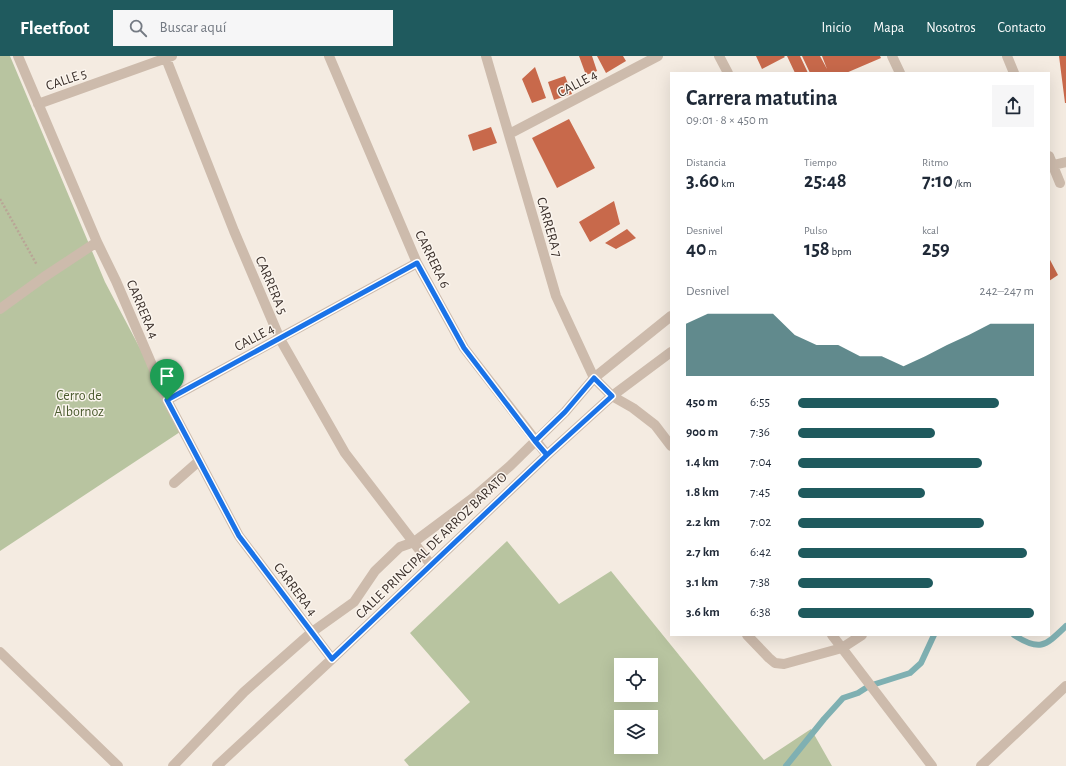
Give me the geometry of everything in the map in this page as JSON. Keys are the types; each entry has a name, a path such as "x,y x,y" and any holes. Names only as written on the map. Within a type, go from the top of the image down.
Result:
{"street":[{"name":"CARRERA 4","path":"18,56 97,242 116,281 167,400 239,536 332,659"},
{"name":"CARRERA 6","path":"329,56 417,263 464,348 547,455"},
{"name":"CARRERA 7","path":"486,56 556,296 594,378 612,396 634,408 655,425 670,445"},
{"name":"CALLE 4","path":"509,134 658,56"},
{"path":"719,56 727,72"},
{"path":"892,56 900,72"},
{"path":"1007,56 1014,72"},
{"name":"CALLE 5","path":"38,104 168,57"},
{"name":"CARRERA 5","path":"168,57 234,232 280,339 344,453 431,565"},
{"path":"1050,162 1066,162"},
{"path":"1050,162 1063,182 1050,185"},
{"path":"0,309 44,277 97,242"},
{"name":"CALLE 4","path":"167,400 417,263"},
{"path":"173,766 244,692 312,632 354,602 375,571 400,546 414,542 473,498 510,466 565,412 594,378 670,317"},
{"name":"CALLE PRINCIPAL DE ARROZ BARATO","path":"217,766 547,455 612,396 670,353"},
{"path":"174,484 200,461"},
{"path":"748,636 775,663 784,664 842,648 860,636"},
{"path":"833,636 932,766"},
{"path":"0,652 118,766"},
{"path":"981,766 1066,686"}],"path":[{"path":"0,199 44,277"}],"green space":[{"name":"Cerro de Albornoz","path":"0,56 10,56 105,282 183,430 0,551"},
{"path":"507,541 559,604 611,571 764,760 811,729 832,766 409,766 404,760 470,702 410,633"}],"building":[{"path":"579,56 592,56 597,71 586,75"},
{"path":"597,56 623,56 626,61 606,73"},
{"path":"756,56 784,56 785,57 762,69"},
{"path":"787,56 800,56 808,72 795,72"},
{"path":"802,56 820,56 827,69 822,56 880,56 881,58 848,72 810,72"},
{"path":"1059,56 1066,56 1066,103 1065,103"},
{"path":"535,67 546,98 532,103 522,79"},
{"path":"565,76 572,94 554,100 548,82"},
{"path":"569,119 595,168 557,188 532,138"},
{"path":"491,127 497,143 473,151 468,135"},
{"path":"614,201 620,224 590,242 579,222"},
{"path":"627,229 636,238 616,249 605,243"},
{"path":"1050,260 1058,275 1050,280"}],"waterway":[{"path":"1016,636 1030,644 1042,644 1053,638 1066,626"},
{"path":"786,766 843,698 858,693 869,686 910,673 921,663 934,636"}],"route":[{"path":"167,400 239,536 332,659 547,455 535,441 565,412 594,378 612,396 547,455 535,441 464,348 417,263 167,400"}]}
